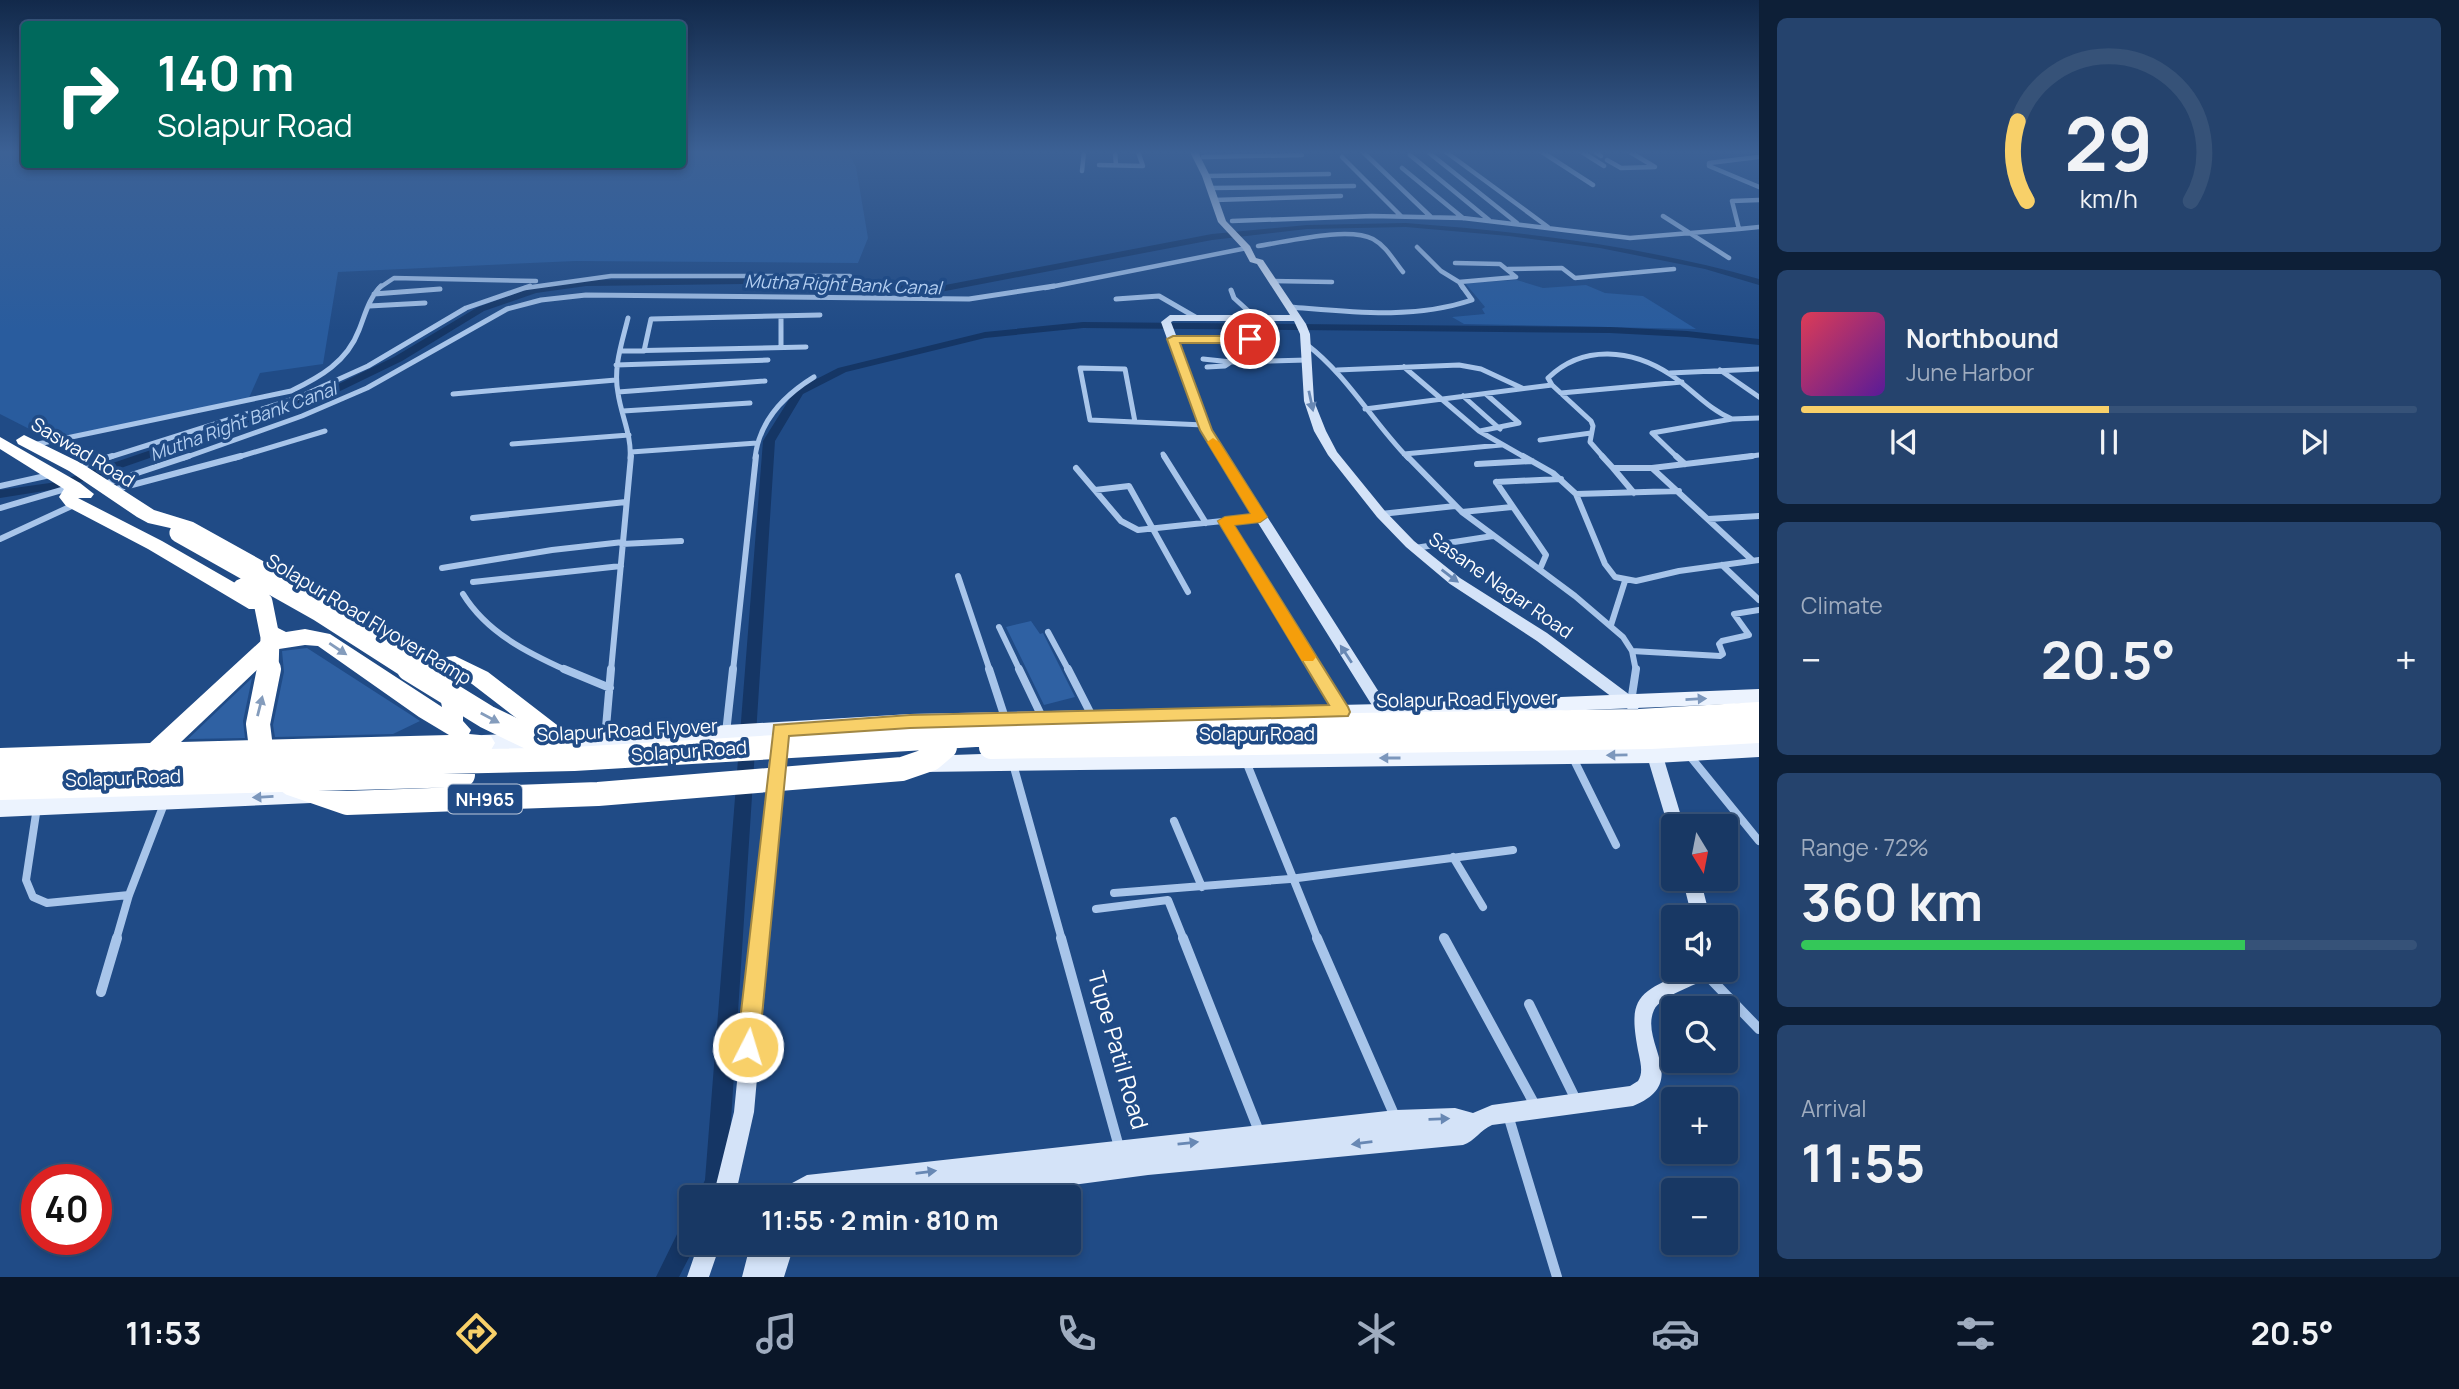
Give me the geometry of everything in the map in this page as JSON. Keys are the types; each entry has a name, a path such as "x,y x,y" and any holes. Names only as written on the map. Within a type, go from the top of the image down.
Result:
{"highway":[{"name":"Saswad Road","path":"0,428 32,445 79,483"},
{"name":"Saswad Road","path":"0,442 144,513"},
{"name":"NH965","path":"79,483 155,545 272,616 277,630 273,642"},
{"name":"NH965","path":"79,483 263,603 271,632 269,671 256,721 265,757 278,774 307,790 347,803 598,794 902,769 930,759 945,747"},
{"name":"NH965","path":"144,513 186,526 434,666 449,682 454,703 451,725"},
{"name":"Solapur Road Flyover Ramp","path":"144,513 319,612 457,700 568,750"},
{"path":"156,752 273,642 305,637 323,639 451,725 483,743 467,789"},
{"path":"434,666 455,664 480,678 568,750"},
{"name":"Solapur Road Flyover","path":"0,772 1078,729 1639,721 1759,714"},
{"name":"Solapur Road Flyover","path":"0,788 570,771 945,747 1651,737 1759,731"},
{"name":"Solapur Road","path":"0,757 483,743"}],"main road":[{"name":"Solapur Road","path":"483,743 568,750 605,740 1006,719 1383,711 1759,696"},
{"name":"Solapur Road","path":"0,808 467,789 769,770 1012,761 1656,755 1759,749"}],"street":[{"path":"1221,212 1222,222 1230,232 1250,244"},
{"path":"1227,212 1250,244 1253,260 1260,262 1290,307 1301,331"},
{"path":"1397,212 1402,217"},
{"path":"1425,212 1431,217"},
{"path":"1455,212 1463,218"},
{"path":"1480,212 1490,220"},
{"path":"1504,212 1518,223"},
{"path":"1527,212 1549,228"},
{"path":"1735,212 1739,229"},
{"path":"1663,216 1729,258"},
{"path":"1233,221 1463,218 1630,238 1759,228"},
{"path":"0,508 300,416 368,388 499,313 524,304 586,295 969,299 1028,290 1250,244 1364,235 1375,240 1403,272"},
{"path":"1285,321 1284,312 1290,307 1378,313 1432,312 1472,300 1459,282 1441,271 1417,247"},
{"path":"1455,263 1500,264 1508,269 1514,278 1459,282"},
{"path":"1508,269 1562,268 1575,278 1674,269"},
{"path":"32,445 291,391 314,380 344,357 354,343 374,294 383,284 394,278 546,282 611,276 850,276"},
{"path":"1272,281 1332,282"},
{"path":"0,539 79,483 297,398 368,366 466,308 508,292 546,282"},
{"path":"374,294 440,289"},
{"path":"1231,290 1234,298 1256,318"},
{"path":"1115,299 1159,296 1197,318"},
{"path":"369,306 425,303"},
{"path":"644,351 651,319 820,315"},
{"path":"780,347 781,316"},
{"path":"605,740 631,452 616,380 616,365 628,318"},
{"path":"1383,711 1204,425 1166,322 1171,318 1256,318 1285,321 1301,331 1337,370 1364,409 1455,506 1611,625 1632,651 1636,671 1631,702 1656,755 1673,814"},
{"path":"1285,321 1301,331"},
{"name":"Sasane Nagar Road","path":"1301,331 1307,360 1309,401 1320,432 1332,453 1381,514 1415,548 1455,581 1542,637 1631,702"},
{"path":"1173,339 1250,339"},
{"path":"620,351 806,347"},
{"path":"1634,493 1590,442 1593,426 1591,421 1552,385 1548,378 1551,374 1579,356 1595,353 1632,357 1669,373 1711,408 1732,419"},
{"path":"616,365 768,359"},
{"path":"1196,364 1204,361 1224,366 1231,362 1307,360"},
{"path":"1204,361 1211,376"},
{"path":"1404,367 1479,431 1561,479 1576,494 1605,564 1615,576 1625,581 1756,560"},
{"path":"1337,370 1471,367 1494,374 1522,388"},
{"path":"1135,422 1125,369 1080,368 1090,420 1135,422 1204,425"},
{"path":"1669,373 1759,369"},
{"path":"1720,370 1759,397"},
{"path":"731,733 757,443 770,414 793,391 814,377"},
{"path":"453,394 616,380"},
{"path":"618,392 765,382"},
{"path":"1561,393 1682,382"},
{"path":"1364,409 1552,385"},
{"path":"291,391 297,398"},
{"path":"1479,431 1517,425 1520,421 1486,394"},
{"path":"1463,396 1500,429"},
{"path":"623,411 750,404"},
{"path":"1685,464 1652,433 1732,419 1759,418"},
{"path":"0,486 79,483 203,467 325,431"},
{"path":"1540,440 1591,433"},
{"path":"512,444 629,435"},
{"path":"631,452 757,443"},
{"path":"1404,454 1502,445"},
{"path":"1163,454 1206,523"},
{"path":"1613,468 1652,468 1759,455"},
{"path":"1477,464 1533,461"},
{"path":"1076,468 1129,527 1138,530 1260,517"},
{"path":"1652,468 1756,560"},
{"path":"1540,569 1546,555 1496,482 1561,479"},
{"path":"1095,490 1129,485 1188,592"},
{"path":"1576,494 1679,491"},
{"path":"473,518 626,502"},
{"path":"1381,514 1455,506"},
{"path":"1462,512 1513,508"},
{"path":"1708,519 1759,516"},
{"path":"1225,521 1342,712"},
{"path":"1415,548 1493,536"},
{"path":"442,568 623,543 681,541"},
{"path":"1722,565 1759,600"},
{"path":"472,582 621,566"},
{"name":"Tupe Patil Road","path":"898,1185 1123,1159 1012,761 1006,719 958,576"},
{"path":"1611,625 1625,581"},
{"path":"463,594 467,603 495,629 526,651 552,666 610,688"},
{"path":"1632,651 1720,656 1723,653 1719,644 1722,641 1749,635 1734,614 1759,610"},
{"path":"999,627 1042,718"},
{"path":"1048,632 1093,716"},
{"path":"727,1185 744,1112 769,770 780,730"},
{"path":"1688,753 1759,841"},
{"path":"1572,756 1616,845"},
{"path":"1244,759 1291,878 1396,1120"},
{"path":"102,992 129,895 165,801"},
{"path":"37,807 26,880 33,897 47,904 129,895"},
{"path":"1174,821 1202,887"},
{"path":"1114,893 1162,885 1202,887 1291,878 1513,850"},
{"path":"1453,858 1483,907"},
{"path":"1096,909 1168,900 1263,1144"},
{"path":"1444,938 1538,1110"},
{"path":"972,1185 1123,1159 1263,1144 1463,1135 1473,1123 1492,1115 1633,1096 1645,1091 1651,1084 1651,1068 1642,1023 1645,1007 1653,996 1680,982"},
{"path":"1714,982 1759,1029"},
{"path":"1529,1004 1578,1104"},
{"path":"1507,1115 1557,1277"},
{"path":"1263,1144 1396,1120 1455,1118 1473,1123"},
{"path":"698,1277 706,1255"},
{"path":"753,1277 759,1255"},
{"path":"773,1277 780,1255"}],"shaded area":[{"path":"0,212 864,212 868,238 858,263 575,261 338,272 323,364 260,373 248,400 49,439 0,414"},
{"path":"1517,280 1543,288 1586,285 1605,293 1643,296 1696,329 1464,324 1452,317 1485,314 1482,309 1485,307 1465,283"}],"building":[{"path":"1031,621 1040,634 1043,633 1075,697 1044,705 1006,627"},
{"path":"307,648 420,721 393,734 275,737 273,725 284,672 282,651"},
{"path":"252,678 243,721 245,738 188,739"}],"waterway":[{"name":"Mutha Right Bank Canal","path":"0,494 59,485 328,393 398,359 481,309 534,290 586,283 745,281 935,290 1212,237 1307,227 1406,225 1509,233 1600,245 1707,267 1759,282"},
{"path":"714,1185 769,441 799,392 842,370 985,335 1083,325 1610,330 1687,334 1759,342"},
{"path":"667,1277 679,1254"}],"slow traffic":[{"path":"1213,442 1260,517 1225,521 1308,657"}],"route":[{"path":"748,1047 780,730 910,721 1342,712 1225,521 1260,517 1206,430 1173,339 1250,339"}]}
